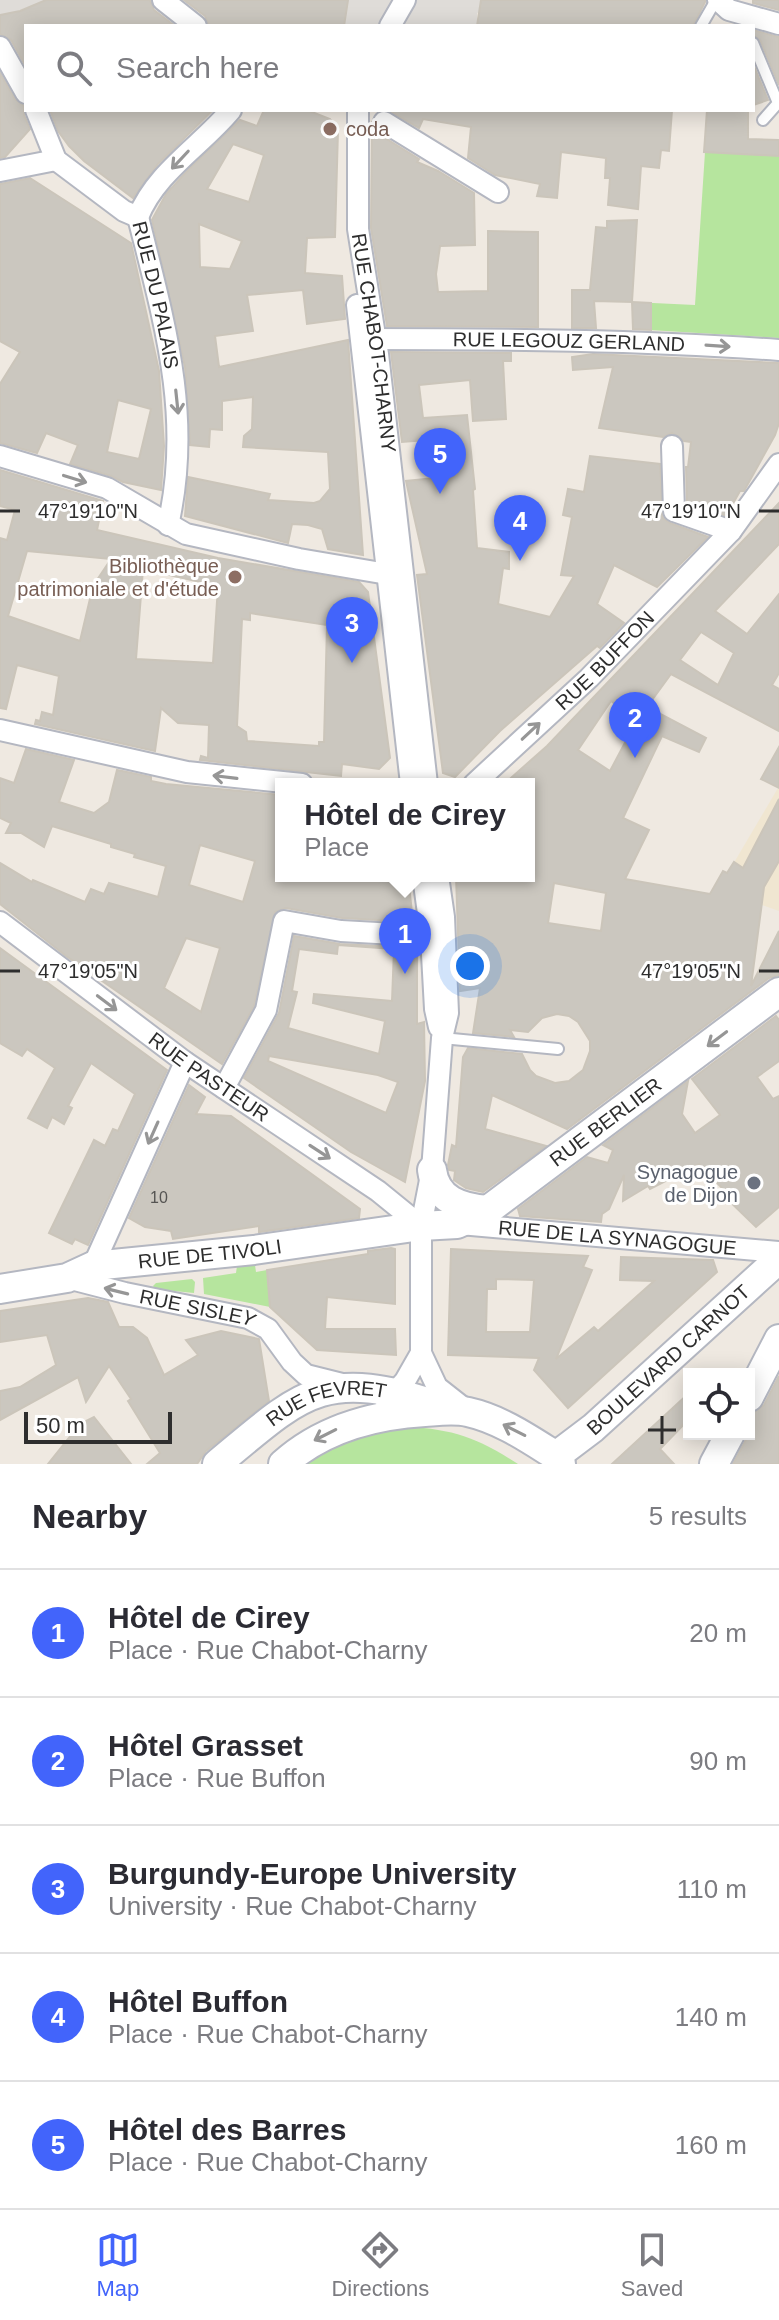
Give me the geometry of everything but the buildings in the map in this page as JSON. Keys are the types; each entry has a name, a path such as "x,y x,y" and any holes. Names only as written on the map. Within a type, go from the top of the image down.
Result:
{"main road":[{"name":"RUE BERLIER","path":"421,1226 457,1224 488,1210 779,992"},
{"path":"432,1170 433,1181 448,1199 471,1209 488,1210"},
{"name":"RUE DE TIVOLI","path":"0,1289 67,1278 93,1266 254,1250 421,1226"},
{"name":"BOULEVARD CARNOT","path":"558,1460 766,1288 779,1259"},
{"path":"755,1385 779,1339"},
{"name":"RUE FEVRET","path":"217,1464 296,1402 316,1392 354,1386 394,1392 460,1411 512,1430 558,1460"},
{"path":"283,1464 312,1442 335,1430 372,1418 460,1411"},
{"path":"714,1464 727,1440"}],"street":[{"path":"163,0 193,24"},
{"path":"391,24 405,0"},
{"path":"717,0 729,10 753,21 779,24"},
{"path":"0,47 24,89"},
{"path":"0,171 56,160 37,112"},
{"path":"138,217 143,203 181,159 229,112"},
{"path":"366,114 498,192"},
{"name":"RUE CHABOT-CHARNY","path":"366,114 349,127 349,227 368,339 395,575 411,778"},
{"name":"RUE DU PALAIS","path":"56,160 124,211 138,217 169,343 179,416 176,472 168,525"},
{"name":"RUE LEGOUZ GERLAND","path":"368,339 670,343 779,350"},
{"path":"672,446 674,511 731,531"},
{"path":"0,456 107,488 186,534 299,559 395,575"},
{"name":"RUE BUFFON","path":"481,778 589,678 731,531 779,464"},
{"name":"RUE CHABOT-CHARNY","path":"395,575 426,778"},
{"path":"0,730 187,772 275,781"},
{"path":"423,882 426,937 442,1038"},
{"path":"430,882 435,906 444,917"},
{"path":"441,882 448,999 432,1170 421,1226 421,1353 437,1387 460,1411"},
{"path":"229,1082 266,1010 284,921 341,931 426,937"},
{"name":"RUE PASTEUR","path":"0,922 185,1062 229,1082 421,1226"},
{"path":"93,1266 185,1062"},
{"name":"RUE DE LA SYNAGOGUE","path":"457,1224 779,1252"},
{"name":"RUE SISLEY","path":"67,1278 248,1318 268,1329 292,1362 306,1375 354,1386"},
{"path":"372,1418 405,1381 421,1353"}],"lane":[{"path":"702,24 717,0"},
{"path":"755,48 778,103 763,120"},
{"path":"442,1038 558,1049"}],"shaded area":[{"path":"0,0 46,0 0,15"},
{"path":"348,0 481,0 482,11 477,13 477,24 344,24"},
{"path":"779,789 779,911 722,883"}],"green space":[{"path":"705,152 779,155 779,338 633,329 632,302 695,305"},
{"path":"255,1265 256,1272 267,1270 270,1307 204,1294 203,1278 236,1273 237,1266"},
{"path":"192,1279 195,1282 194,1293 155,1289 153,1286 156,1283"},
{"path":"398,1426 461,1435 488,1446 518,1464 302,1464 347,1438"}],"place":[{"name":"coda","path":"330,129"},
{"name":"Hôtel des Barres","path":"440,494"},
{"name":"Hôtel Buffon","path":"520,561"},
{"name":"Bibliothèque patrimoniale et d'étude","path":"235,577"},
{"name":"Burgundy-Europe University","path":"352,663"},
{"name":"Hôtel Grasset","path":"635,758"},
{"name":"Hôtel de Cirey","path":"405,974"},
{"name":"Synagogue de Dijon","path":"754,1183"}]}
